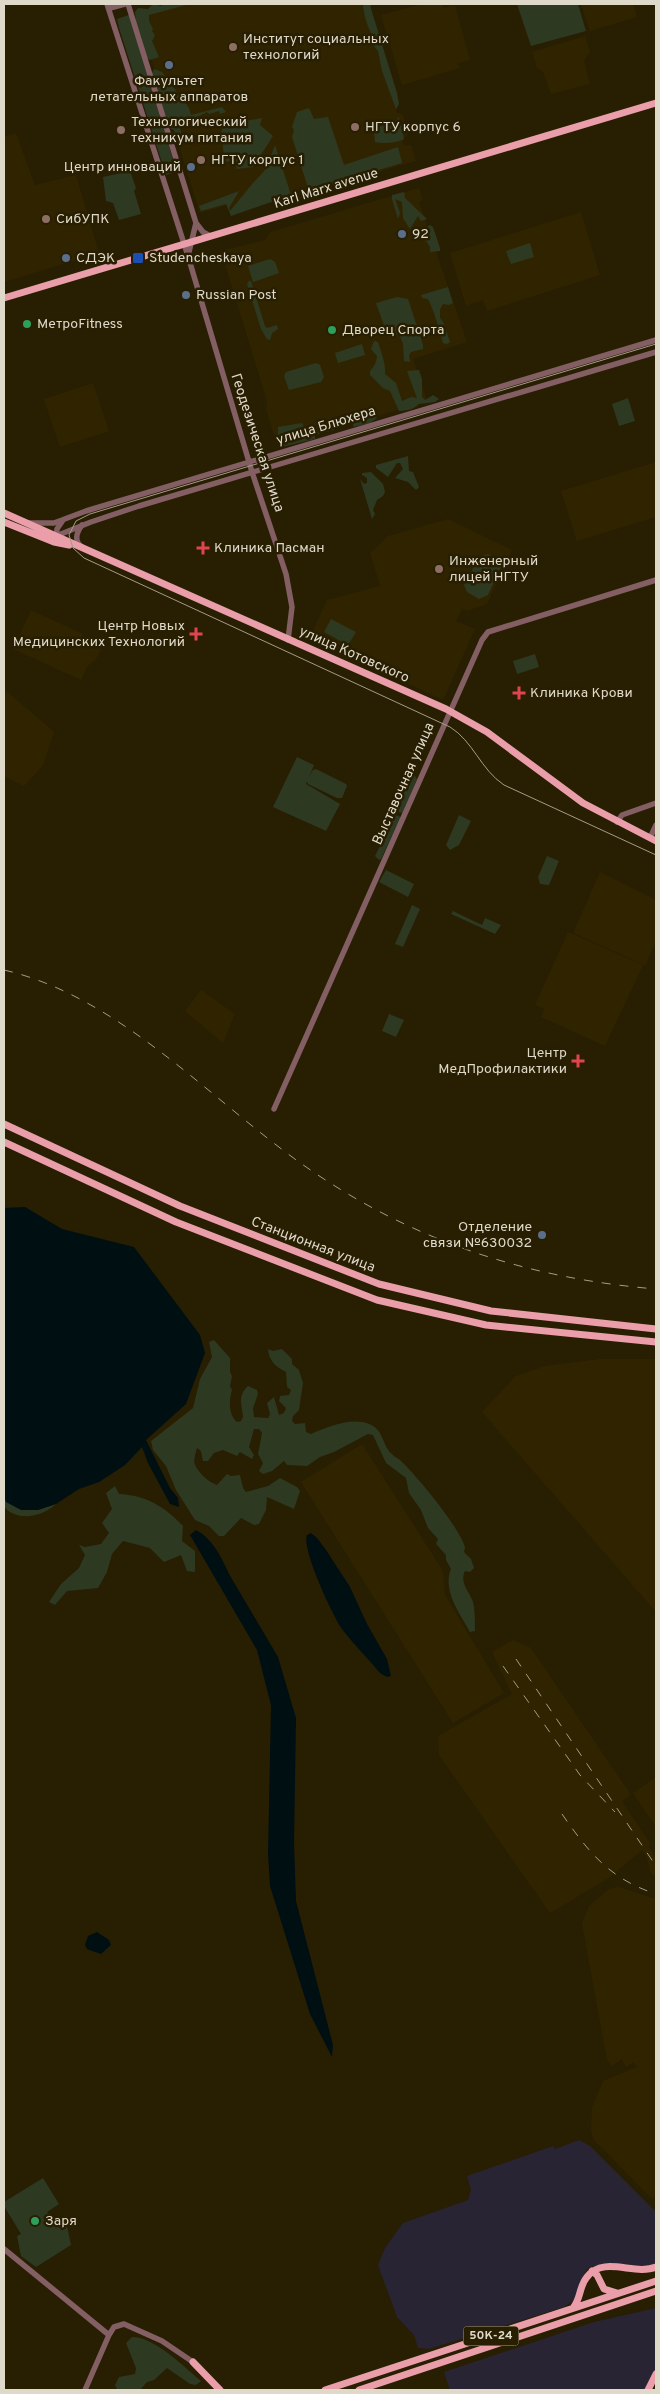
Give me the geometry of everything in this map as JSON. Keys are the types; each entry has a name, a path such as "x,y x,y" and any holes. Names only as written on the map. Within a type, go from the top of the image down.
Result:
{"main road":[{"name":"Karl Marx avenue","path":"4,298 656,103"},
{"name":"улица Блюхера","path":"4,513 24,523"},
{"path":"4,522 21,530 86,550"},
{"name":"улица Котовского","path":"24,523 451,712 487,732 583,803 653,840"},
{"path":"21,530 49,537 56,536"},
{"path":"4,1124 180,1206 380,1284 491,1311 656,1329"},
{"path":"4,1142 176,1222 377,1300 486,1325 656,1342"},
{"path":"573,2308 580,2297 585,2279 592,2271 614,2266 642,2271 656,2267"},
{"path":"599,2279 604,2270 614,2266"},
{"path":"592,2271 604,2289 617,2293"},
{"name":"50К-24","path":"325,2390 656,2281"},
{"name":"50К-24","path":"359,2390 656,2291"},
{"path":"193,2362 220,2390"},
{"path":"648,2390 656,2374"}],"street":[{"path":"109,6 126,4 196,224 203,232 210,236"},
{"name":"Геодезическая улица","path":"109,6 188,256 249,463 286,574 292,607 288,640"},
{"name":"Геодезическая улица","path":"188,256 196,224"},
{"name":"улица Блюхера","path":"24,523 54,523 656,340"},
{"name":"улица Блюхера","path":"56,536 82,525 252,472 656,352"},
{"path":"62,544 56,536 58,526 63,520"},
{"path":"82,525 76,537 78,543 86,550"},
{"name":"Выставочная улица","path":"274,1109 482,640 488,632 656,580"},
{"path":"616,822 622,815 656,803"},
{"path":"653,840 656,825"},
{"path":"4,2249 109,2335"},
{"path":"85,2390 109,2335 114,2327 124,2324 162,2341 193,2362"}],"shaded area":[{"path":"170,4 369,4 398,105 396,112 403,115 408,134 402,140 404,146 411,145 416,161 231,214 227,205 200,213 137,13"},
{"path":"422,4 443,4 444,8 455,5 470,60 458,63 460,68 402,85 381,15"},
{"path":"581,4 633,4 637,17 590,31"},
{"path":"585,36 590,52 584,61 590,84 551,94 543,72 537,67 532,52"},
{"name":"СибУПК","path":"16,133 35,185 76,175 99,253 4,282 4,137"},
{"path":"419,188 423,200 419,202 467,342 413,359 427,401 290,443 288,439 276,442 266,409 267,401 221,251 265,240 270,232"},
{"path":"581,212 600,275 487,311 483,300 466,306 450,253"},
{"path":"93,383 109,431 60,447 44,399"},
{"path":"656,462 656,517 577,541 561,491"},
{"path":"448,519 512,550 487,604 467,611 462,609 456,621 475,629 443,700 310,638 327,600 380,586 370,553 388,536"},
{"path":"31,610 83,634 82,636 88,641 102,647 96,659 87,667 81,680 13,649"},
{"path":"4,689 54,732 43,765 24,786 4,776"},
{"path":"600,872 656,900 656,941 645,965 573,933"},
{"path":"568,932 643,965 605,1046 541,1017 544,1009 535,1005"},
{"path":"201,990 235,1014 223,1043 185,1011"},
{"path":"25,1207 62,1229 134,1247 200,1335 205,1353 186,1404 146,1440 170,1488 178,1498 179,1507 170,1504 148,1463 142,1447 125,1465 99,1482 79,1489 56,1504 38,1510 21,1510 6,1502 4,1495 4,1208"},
{"path":"600,1359 656,1359 656,1612 482,1412 516,1376 545,1366"},
{"path":"362,1444 443,1571 445,1595 504,1693 453,1723 301,1482"},
{"path":"196,1530 207,1538 216,1549 278,1657 296,1718 294,1843 296,1901 333,2045 332,2057 310,2014 270,1886 268,1854 271,1705 257,1650 190,1535"},
{"path":"311,1533 326,1550 350,1587 367,1624 387,1659 391,1676 387,1677 380,1673 346,1635 338,1622 313,1567 306,1542 307,1535"},
{"path":"513,1640 531,1648 631,1795 622,1801 650,1843 649,1847 656,1859 656,1878 650,1871 647,1857 642,1850 610,1877 550,1913 439,1755 438,1736 512,1694 492,1652"},
{"path":"656,1777 656,1827 633,1793"},
{"path":"619,1887 656,1899 656,2195 652,2199 594,2140 591,2130 592,2107 603,2081 637,2067 633,2062 626,2067 622,2059 612,2066 607,2060 582,1923 589,1906 609,1889"},
{"path":"97,1932 109,1940 111,1945 101,1954 87,1949 85,1945 88,1936"},
{"path":"579,2140 590,2146 656,2212 656,2264 647,2267 607,2263 588,2268 581,2280 577,2298 564,2307 429,2349 418,2348 414,2335 397,2317 378,2265 385,2248 403,2223 468,2200 471,2190 467,2176 553,2146 555,2149"},
{"path":"656,2308 656,2370 645,2390 450,2390 444,2372 594,2322"}],"green space":[{"path":"153,4 161,6 163,4 190,4 149,15 152,31 155,35 152,41 159,57 150,60 146,58 141,36 136,28 135,12 138,8 148,9"},
{"path":"363,4 370,4 397,93 399,104 396,109 382,71 378,51 374,46 375,41 364,14"},
{"path":"517,4 578,4 586,31 531,46"},
{"path":"129,15 177,172 166,175 119,28 117,19"},
{"path":"154,69 162,72 189,108 191,115 222,107 226,112 220,114 219,111 209,114 207,112 195,118 181,120 178,125 181,131 181,145 179,144 174,130 169,128 151,75"},
{"path":"309,108 314,119 328,117 344,165 398,147 402,163 309,191 292,137 294,130 292,127 297,112"},
{"path":"399,117 404,139 390,143 375,142 374,129 387,124 389,121 392,125"},
{"path":"262,118 260,125 273,136 253,167 237,169 234,160 225,162 222,129 235,123"},
{"path":"275,145 291,195 231,216 226,204 201,211 199,206 239,191 229,208 230,211 266,169"},
{"path":"130,171 136,188 134,191 141,214 119,220 113,203 106,201 103,177"},
{"path":"404,192 405,198 427,219 421,221 418,216 410,229 403,218 402,202 395,199 400,213 398,219 392,199 392,195"},
{"path":"430,225 433,227 440,251 430,252 430,247 423,240 425,228"},
{"path":"530,243 534,257 511,264 506,251"},
{"path":"270,259 275,262 279,273 253,282 248,266"},
{"path":"251,281 265,326 267,328 277,325 278,329 272,333 270,340 267,339 261,329 247,284"},
{"path":"448,287 453,303 449,305 443,304 440,309 440,318 450,342 447,344 443,343 428,299 422,298 421,295"},
{"path":"397,297 408,299 423,345 423,349 411,352 409,355 410,362 404,361 403,344 399,334 388,337 376,303"},
{"path":"374,341 378,342 384,362 385,374 396,383 402,401 411,397 417,398 407,371 419,370 422,379 422,397 425,400 433,395 439,399 435,402 419,404 405,411 399,411 390,391 383,388 370,375 377,356 371,349"},
{"path":"362,344 365,355 338,363 335,353"},
{"path":"316,363 320,365 324,377 321,382 289,390 284,376 286,372"},
{"path":"628,398 635,421 619,426 612,404"},
{"path":"365,410 374,413 377,418 370,423 353,427 354,414 360,414"},
{"path":"330,418 334,422 334,430 315,435 315,439 278,448 278,427 302,423 309,436 312,432 324,428 327,419"},
{"path":"408,456 409,471 413,472 419,487 416,490 408,482 395,478 403,469 400,463 397,463 388,477 376,468 376,465"},
{"path":"371,472 383,484 385,492 377,500 373,510 375,514 372,519 360,479 364,484 367,483 367,478 362,473"},
{"path":"488,554 498,559 501,567 488,595 479,599 467,592 464,585 479,557"},
{"path":"331,619 356,632 348,645 324,632"},
{"path":"535,654 539,667 517,674 513,661"},
{"path":"297,757 314,765 306,784 340,804 326,831 273,807"},
{"path":"316,769 346,784 347,786 342,798 337,798 308,784 307,780 313,770"},
{"path":"413,773 417,779 403,812 400,813 397,809"},
{"path":"395,815 401,817 379,860 375,856"},
{"path":"459,815 471,821 459,845 450,850 446,845"},
{"path":"547,856 559,861 549,885 540,884 538,877"},
{"path":"386,870 414,884 408,897 379,882"},
{"path":"412,905 420,909 403,947 395,944"},
{"path":"453,911 482,925 485,918 501,925 495,934 451,914"},
{"path":"389,1014 404,1020 396,1037 382,1031"},
{"path":"214,1340 230,1358 230,1372 232,1376 230,1386 232,1390 230,1407 232,1415 237,1422 241,1421 243,1417 241,1397 248,1386 257,1390 258,1394 253,1408 254,1417 268,1418 270,1414 267,1403 274,1397 279,1415 284,1413 286,1408 279,1401 280,1396 289,1395 291,1390 287,1387 286,1372 274,1363 268,1349 273,1351 282,1349 292,1359 292,1364 299,1370 303,1383 299,1410 293,1416 292,1421 295,1424 305,1423 306,1432 311,1434 347,1422 362,1422 374,1426 378,1430 389,1451 408,1468 427,1490 447,1515 461,1538 465,1547 464,1552 471,1559 474,1568 470,1572 465,1571 463,1580 473,1602 475,1631 470,1632 453,1602 449,1585 451,1569 446,1560 446,1555 436,1544 438,1539 428,1528 421,1510 409,1493 406,1478 386,1463 373,1435 368,1434 334,1452 320,1457 307,1466 287,1465 284,1461 272,1471 263,1474 259,1471 263,1463 258,1454 262,1433 259,1429 254,1429 249,1447 254,1455 252,1459 240,1452 237,1456 223,1450 214,1453 208,1461 203,1461 201,1451 197,1448 194,1463 204,1477 214,1484 217,1485 227,1474 231,1476 240,1475 246,1492 268,1486 280,1478 297,1487 300,1491 294,1509 267,1497 266,1510 259,1524 254,1525 241,1518 224,1536 219,1536 209,1526 195,1520 176,1490 166,1466 153,1450 151,1441 193,1408 200,1379 212,1357 209,1342"},
{"path":"115,1486 119,1494 138,1497 154,1503 183,1526 182,1541 195,1551 195,1572 187,1571 181,1555 164,1562 150,1548 123,1541 112,1554 107,1572 98,1588 67,1591 55,1605 49,1602 61,1584 79,1568 85,1555 79,1545 85,1547 101,1544 109,1533 102,1523 112,1509 106,1493"},
{"path":"4,1495 6,1502 38,1510 56,1504 37,1515 16,1515 4,1507"},
{"name":"Заря","path":"43,2178 59,2204 47,2212 53,2217 55,2216 60,2228 67,2226 71,2245 36,2267 21,2256 17,2236 21,2234 4,2206 4,2202"},
{"path":"132,2337 141,2338 159,2347 201,2381 196,2385 190,2384 167,2368 154,2380 147,2382 140,2390 117,2389 115,2385 119,2377 135,2374 136,2368 126,2343"}],"tram line":[{"path":"656,344 90,514 76,521 69,535 73,548 84,558 450,727 465,740 489,772 504,785 656,855"}],"railway":[{"path":"4,970 45,983 85,1002 123,1025 195,1079 299,1162 340,1189 382,1213 468,1250 514,1264 607,1284 656,1289"},
{"path":"516,1659 656,1866"},
{"path":"503,1666 580,1775 615,1812"},
{"path":"562,1814 582,1841 602,1863 626,1881 656,1894"}],"place":[{"name":"Институт социальных технологий","path":"233,47"},
{"name":"Факультет летательных аппаратов","path":"169,65"},
{"name":"НГТУ корпус 6","path":"355,127"},
{"name":"Технологический техникум питания","path":"121,130"},
{"name":"НГТУ корпус 1","path":"201,160"},
{"name":"Центр инноваций","path":"191,167"},
{"name":"СибУПК","path":"46,219"},
{"name":"92","path":"402,234"},
{"name":"СДЭК","path":"66,258"},
{"name":"Studencheskaya","path":"138,258"},
{"name":"Russian Post","path":"186,295"},
{"name":"МетроFitness","path":"27,324"},
{"name":"Дворец Спорта","path":"332,330"},
{"name":"Клиника Пасман","path":"203,548"},
{"name":"Инженерный лицей НГТУ","path":"439,569"},
{"name":"Центр Новых Медицинских Технологий","path":"196,634"},
{"name":"Клиника Крови","path":"519,693"},
{"name":"Центр МедПрофилактики","path":"578,1061"},
{"name":"Отделение связи №630032","path":"542,1235"},
{"name":"Заря","path":"35,2221"}]}
